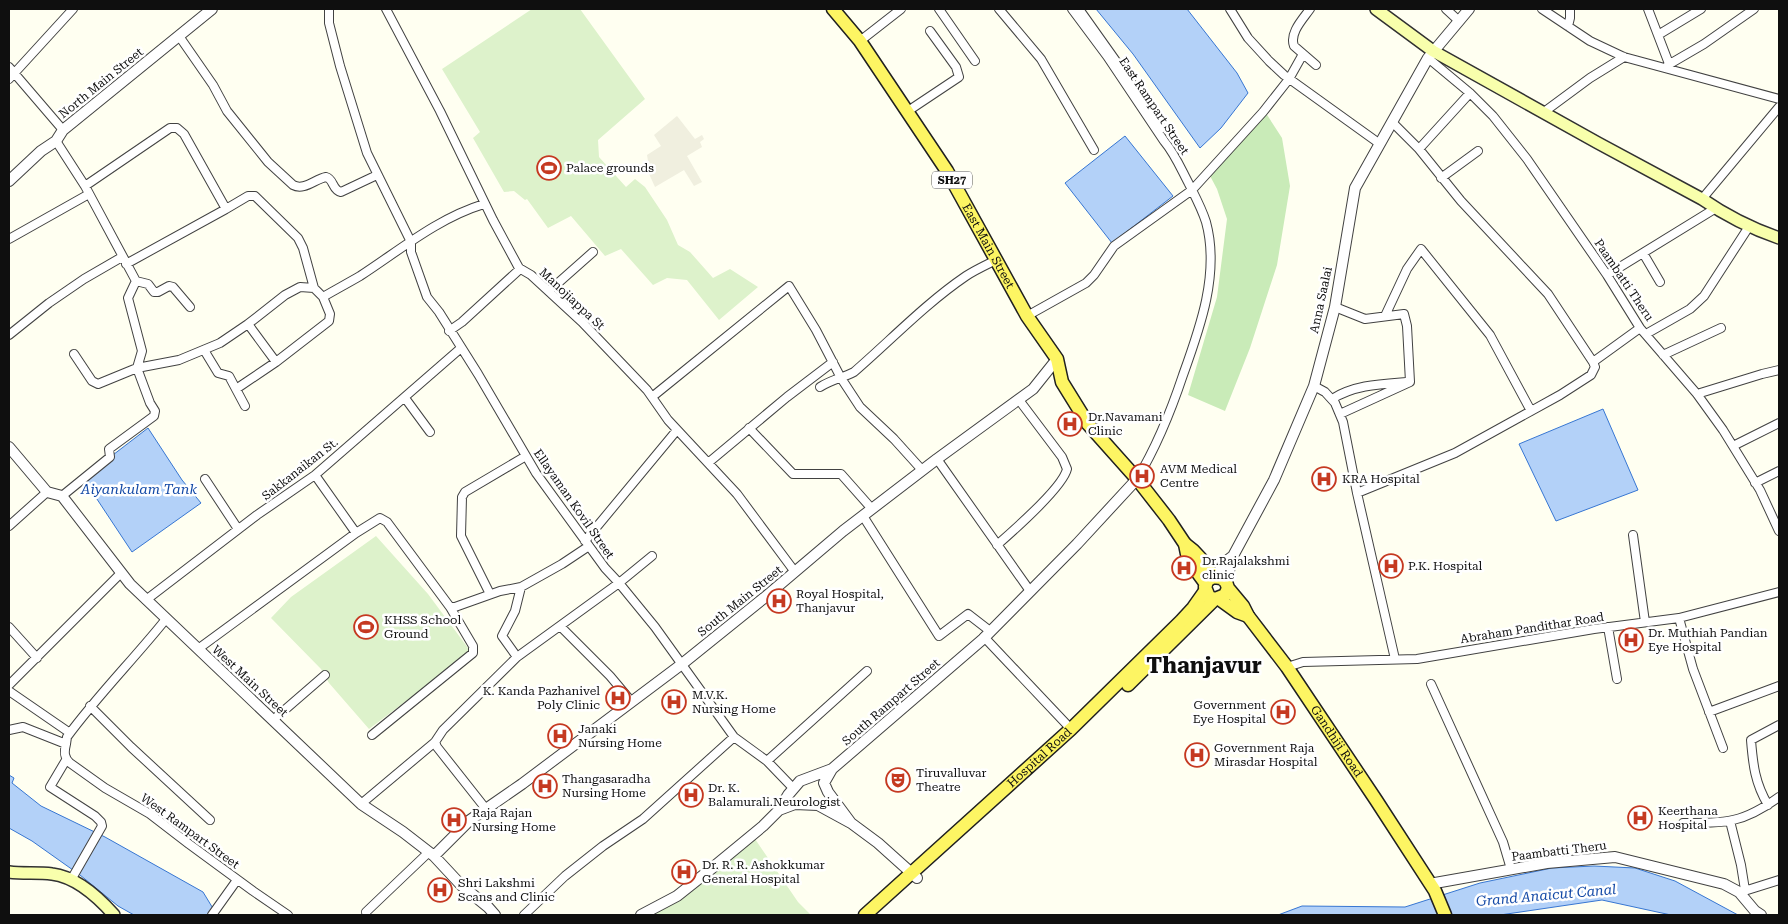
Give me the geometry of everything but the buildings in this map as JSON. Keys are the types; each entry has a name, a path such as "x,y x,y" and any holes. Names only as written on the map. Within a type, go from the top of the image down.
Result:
{"main road":[{"name":"East Main Street","path":"833,9 860,41 946,170 1027,316 1057,360"},
{"path":"1376,9 1431,55 1544,112 1716,208 1779,238"},
{"name":"SH27","path":"1057,360 1062,382 1088,424 1137,479 1185,544 1192,565 1215,583"},
{"name":"Gandhiji Road","path":"1248,616 1237,612 1217,599 1209,597 1215,583 1243,606 1248,616 1345,752 1433,890 1437,915"},
{"name":"Hospital Road","path":"876,915 914,876 1071,729 1182,621 1215,583"},
{"name":"Hospital Road","path":"866,915 914,876 1079,732 1217,599"},
{"path":"9,872 54,874 73,877 99,899 114,915"},
{"name":"SH27","path":"1433,890 1445,915"}],"street":[{"path":"9,79 12,70 74,9"},
{"name":"North Main Street","path":"9,180 41,151 56,141 63,130 212,9"},
{"path":"329,9 329,23 340,66 367,153 411,242"},
{"name":"Manojiappa St","path":"386,9 440,111 484,204 520,269 531,275 582,322 652,397 668,420 737,494 795,572"},
{"path":"860,41 901,9"},
{"path":"939,9 974,61"},
{"path":"999,9 1041,59 1094,150"},
{"name":"East Rampart Street","path":"1072,9 1173,152 1206,222 1210,266 1203,312 1172,406 1156,444 1137,479"},
{"path":"1079,9 1150,109 1169,141 1173,152"},
{"path":"1230,9 1256,48 1268,61 1380,144"},
{"path":"1310,9 1292,37 1294,46 1316,65"},
{"path":"1446,9 1459,21"},
{"name":"Anna Saalai","path":"1215,583 1233,556 1274,480 1314,386 1334,307 1355,188 1431,55 1469,9"},
{"path":"1542,9 1590,41 1624,57 1779,99"},
{"path":"1568,26 1570,9"},
{"path":"1648,9 1670,68"},
{"path":"1658,35 1701,9"},
{"path":"1670,68 1754,9"},
{"path":"908,111 959,77 956,67 930,30"},
{"path":"179,36 213,85 226,111 268,162 295,187 302,187 326,177 332,180 335,189 341,192 377,174"},
{"path":"1027,316 1086,283 1094,275 1114,246 1192,190 1263,112 1289,78 1303,54"},
{"name":"Paambatti Theru","path":"1431,55 1493,116 1527,159 1643,331 1697,394 1733,446 1755,483 1779,530"},
{"path":"1544,112 1590,78 1624,57"},
{"path":"12,70 63,130"},
{"path":"1419,149 1470,93"},
{"path":"1702,199 1779,107"},
{"path":"1357,493 1455,453 1591,375 1595,367 1548,294 1441,178 1419,149 1392,122"},
{"path":"85,186 170,128 177,128 184,134 226,209"},
{"path":"56,141 85,186 136,281 148,284 154,292 169,286 173,287 190,307"},
{"path":"1441,178 1478,151"},
{"path":"9,239 89,194"},
{"path":"9,335 49,303 77,284 248,196 255,196 298,238 303,248 314,288 322,297 330,314 329,321 276,362 236,388"},
{"path":"322,297 359,277 447,219 484,204"},
{"path":"1607,275 1716,208"},
{"path":"1593,362 1643,331 1690,309 1704,296 1750,225"},
{"name":"Ellayaman Kovil Street","path":"411,242 411,252 427,298 439,312 536,473 605,568 619,583 682,664 734,737 767,761 793,788"},
{"path":"1384,316 1407,269 1421,249 1490,335 1531,411"},
{"path":"549,291 593,252"},
{"path":"1643,253 1660,282"},
{"path":"820,387 829,381 854,372 911,320 950,288 967,275 996,260"},
{"path":"451,333 520,269"},
{"path":"9,447 47,492 62,496 110,458 109,449 154,416 155,411 150,403 137,368 142,351 128,298 136,281"},
{"path":"652,397 789,286 816,330 841,378 860,406 922,470"},
{"path":"74,354 95,384 101,384 137,368 179,360 220,343 285,295 300,287 314,288"},
{"path":"1334,307 1365,318 1404,314 1407,326 1410,382"},
{"path":"248,324 276,362"},
{"path":"1663,355 1721,328"},
{"name":"Sakkanaikan St.","path":"146,600 315,474 461,348"},
{"path":"204,350 218,373 228,375 245,406"},
{"name":"South Main Street","path":"431,854 470,820 522,784 682,664 937,458 1019,400 1032,389 1057,360"},
{"path":"708,463 797,388 833,362"},
{"path":"1697,394 1779,370"},
{"path":"1332,399 1342,393 1372,384 1410,382"},
{"path":"1340,414 1410,382"},
{"path":"1314,386 1325,392 1332,399 1343,422 1357,493 1395,659"},
{"path":"405,398 430,432"},
{"path":"997,544 1037,508 1062,478 1066,469 1062,457 1019,400"},
{"path":"1733,446 1779,423"},
{"path":"749,428 793,474 841,474 872,509"},
{"path":"450,607 455,607 490,594 521,587 562,564 587,544 677,430"},
{"path":"490,594 461,536 462,497 465,492 526,456"},
{"path":"937,458 1030,591"},
{"path":"1755,483 1779,471"},
{"path":"315,474 356,533"},
{"path":"205,479 238,530"},
{"name":"South Rampart Street","path":"641,915 676,896 763,826 779,810 793,788 800,781 832,770 987,634 1077,544 1137,479"},
{"path":"9,526 47,492"},
{"name":"West Main Street","path":"62,496 120,574 146,600 361,804 431,854 461,885 488,907 494,915"},
{"path":"863,516 939,636 968,614 1071,729"},
{"path":"198,649 376,519 384,519 450,607 473,646 472,652 372,735"},
{"path":"1633,535 1646,622"},
{"path":"361,804 435,742 443,730 516,657 619,583 652,556"},
{"path":"9,685 120,574"},
{"path":"516,657 502,636 515,611 521,587"},
{"name":"Abraham Pandithar Road","path":"1286,667 1304,662 1417,659 1608,627 1679,618 1779,592"},
{"path":"1679,618 1694,669 1723,748"},
{"path":"73,877 102,826 95,816 50,786 66,760 64,751 67,737 90,706 134,658 166,619"},
{"path":"560,626 610,676 631,701"},
{"path":"9,627 37,658"},
{"path":"1608,627 1617,679"},
{"path":"767,761 867,672"},
{"path":"273,720 325,675"},
{"path":"1431,684 1503,842 1511,869"},
{"path":"1709,712 1779,686"},
{"path":"9,691 70,733"},
{"path":"90,706 210,820"},
{"path":"1768,805 1759,789 1755,774 1751,740 1779,725"},
{"path":"9,730 23,727 66,744"},
{"path":"524,915 565,876 603,846 643,819 734,737"},
{"path":"435,742 486,809"},
{"name":"West Rampart Street","path":"66,760 105,788 150,814 237,880 288,915"},
{"path":"832,770 824,783 828,792 851,823"},
{"path":"1683,824 1730,822 1761,810 1779,797"},
{"path":"779,810 795,804 818,806 851,823 878,842 914,876"},
{"path":"1730,822 1742,864 1742,891 1779,880"},
{"path":"366,912 431,854"},
{"name":"Paambatti Theru","path":"1433,890 1511,869 1547,863 1615,857 1724,884 1742,891 1755,911 1761,915"},
{"path":"212,915 237,880"}],"green space":[{"name":"Palace grounds","path":"532,9 580,9 645,99 598,140 599,157 626,187 635,179 645,187 667,220 678,245 690,252 713,278 730,269 758,287 719,320 687,280 667,278 653,285 621,249 605,256 571,216 548,228 527,199 525,200 514,191 504,192 473,138 480,132 442,69"},
{"path":"1262,107 1282,138 1290,186 1277,265 1250,348 1225,411 1188,395 1217,297 1227,219 1217,189 1209,174"},
{"name":"KHSS School Ground","path":"376,536 428,594 471,652 369,729 329,683 321,669 271,618 291,597"},
{"path":"753,836 798,902 811,915 649,915"}],"shaded area":[{"path":"677,116 695,139 702,135 704,139 700,142 702,147 687,156 702,182 694,186 684,170 655,187 645,165 648,161 647,155 661,146 654,135"}],"water":[{"path":"1096,9 1187,9 1237,73 1248,93 1221,128 1200,148 1133,54"},
{"path":"1125,136 1173,196 1112,243 1065,183"},
{"path":"1603,409 1638,490 1556,521 1519,444"},
{"name":"Aiyankulam Tank","path":"148,428 182,480 201,503 132,552 83,478"},
{"path":"9,775 14,778 12,783 41,806 105,837 203,892 217,915 134,915 118,906 80,875 32,841 9,828"},
{"name":"Grand Anaicut Canal","path":"1594,866 1635,868 1675,881 1738,915 1671,915 1602,900 1500,915 1278,915 1302,906 1405,907 1480,883 1552,868"}],"place":[{"name":"Palace grounds","path":"549,168"},
{"name":"Dr.Navamani Clinic","path":"1070,424"},
{"name":"AVM Medical Centre","path":"1142,476"},
{"name":"KRA Hospital","path":"1324,479"},
{"name":"P.K. Hospital","path":"1391,566"},
{"name":"Dr.Rajalakshmi clinic","path":"1184,568"},
{"name":"Royal Hospital, Thanjavur","path":"779,601"},
{"name":"KHSS School Ground","path":"366,627"},
{"name":"Dr. Muthiah Pandian Eye Hospital","path":"1631,640"},
{"name":"K. Kanda Pazhanivel Poly Clinic","path":"618,698"},
{"name":"M.V.K. Nursing Home","path":"674,702"},
{"name":"Government Eye Hospital","path":"1283,712"},
{"name":"Janaki Nursing Home","path":"560,736"},
{"name":"Government Raja Mirasdar Hospital","path":"1197,755"},
{"name":"Tiruvalluvar Theatre","path":"898,780"},
{"name":"Thangasaradha Nursing Home","path":"545,786"},
{"name":"Dr. K. Balamurali.Neurologist","path":"691,795"},
{"name":"Keerthana Hospital","path":"1640,818"},
{"name":"Raja Rajan Nursing Home","path":"454,820"},
{"name":"Dr. R. R. Ashokkumar General Hospital","path":"684,872"},
{"name":"Shri Lakshmi Scans and Clinic","path":"440,890"}],"district":[{"name":"Thanjavur","path":"1204,665"}]}
